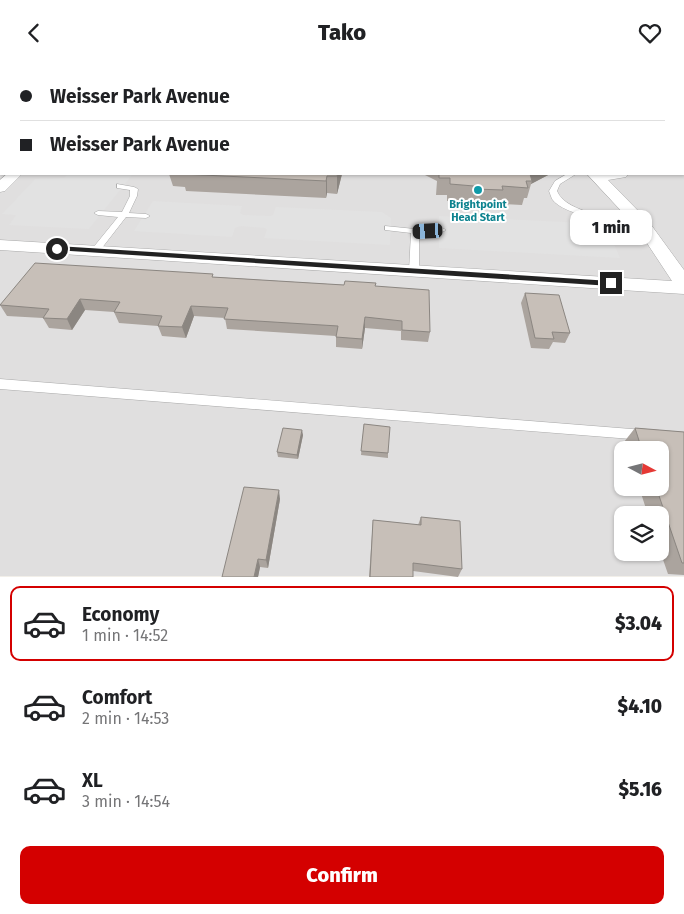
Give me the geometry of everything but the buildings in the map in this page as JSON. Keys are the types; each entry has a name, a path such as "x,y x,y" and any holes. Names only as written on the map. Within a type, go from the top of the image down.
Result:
{"street":[{"path":"0,188 14,175"},
{"path":"595,175 643,225 684,284"},
{"path":"0,245 684,288"}],"lane":[{"path":"570,175 558,181 553,189 554,196 559,202 590,215 643,225"},
{"path":"95,251 123,215 135,194 134,189 120,186"},
{"path":"98,213 146,217"},
{"path":"388,228 415,231 442,230"},
{"path":"414,271 415,231"},
{"path":"0,383 654,436"}],"shaded area":[{"path":"0,175 684,175 684,576 0,576"},
{"path":"67,175 132,175 89,229 9,225 16,215 2,214 35,179 64,178"},
{"path":"153,201 242,206 240,213 243,215 271,216 276,207 382,212 391,218 390,245 264,238 267,230 265,228 241,226 235,228 232,237 134,231"},
{"path":"439,216 605,224 620,258 439,248"}],"place":[{"name":"Brightpoint Head Start","path":"478,190"}],"route":[{"path":"57,249 611,283"}]}
